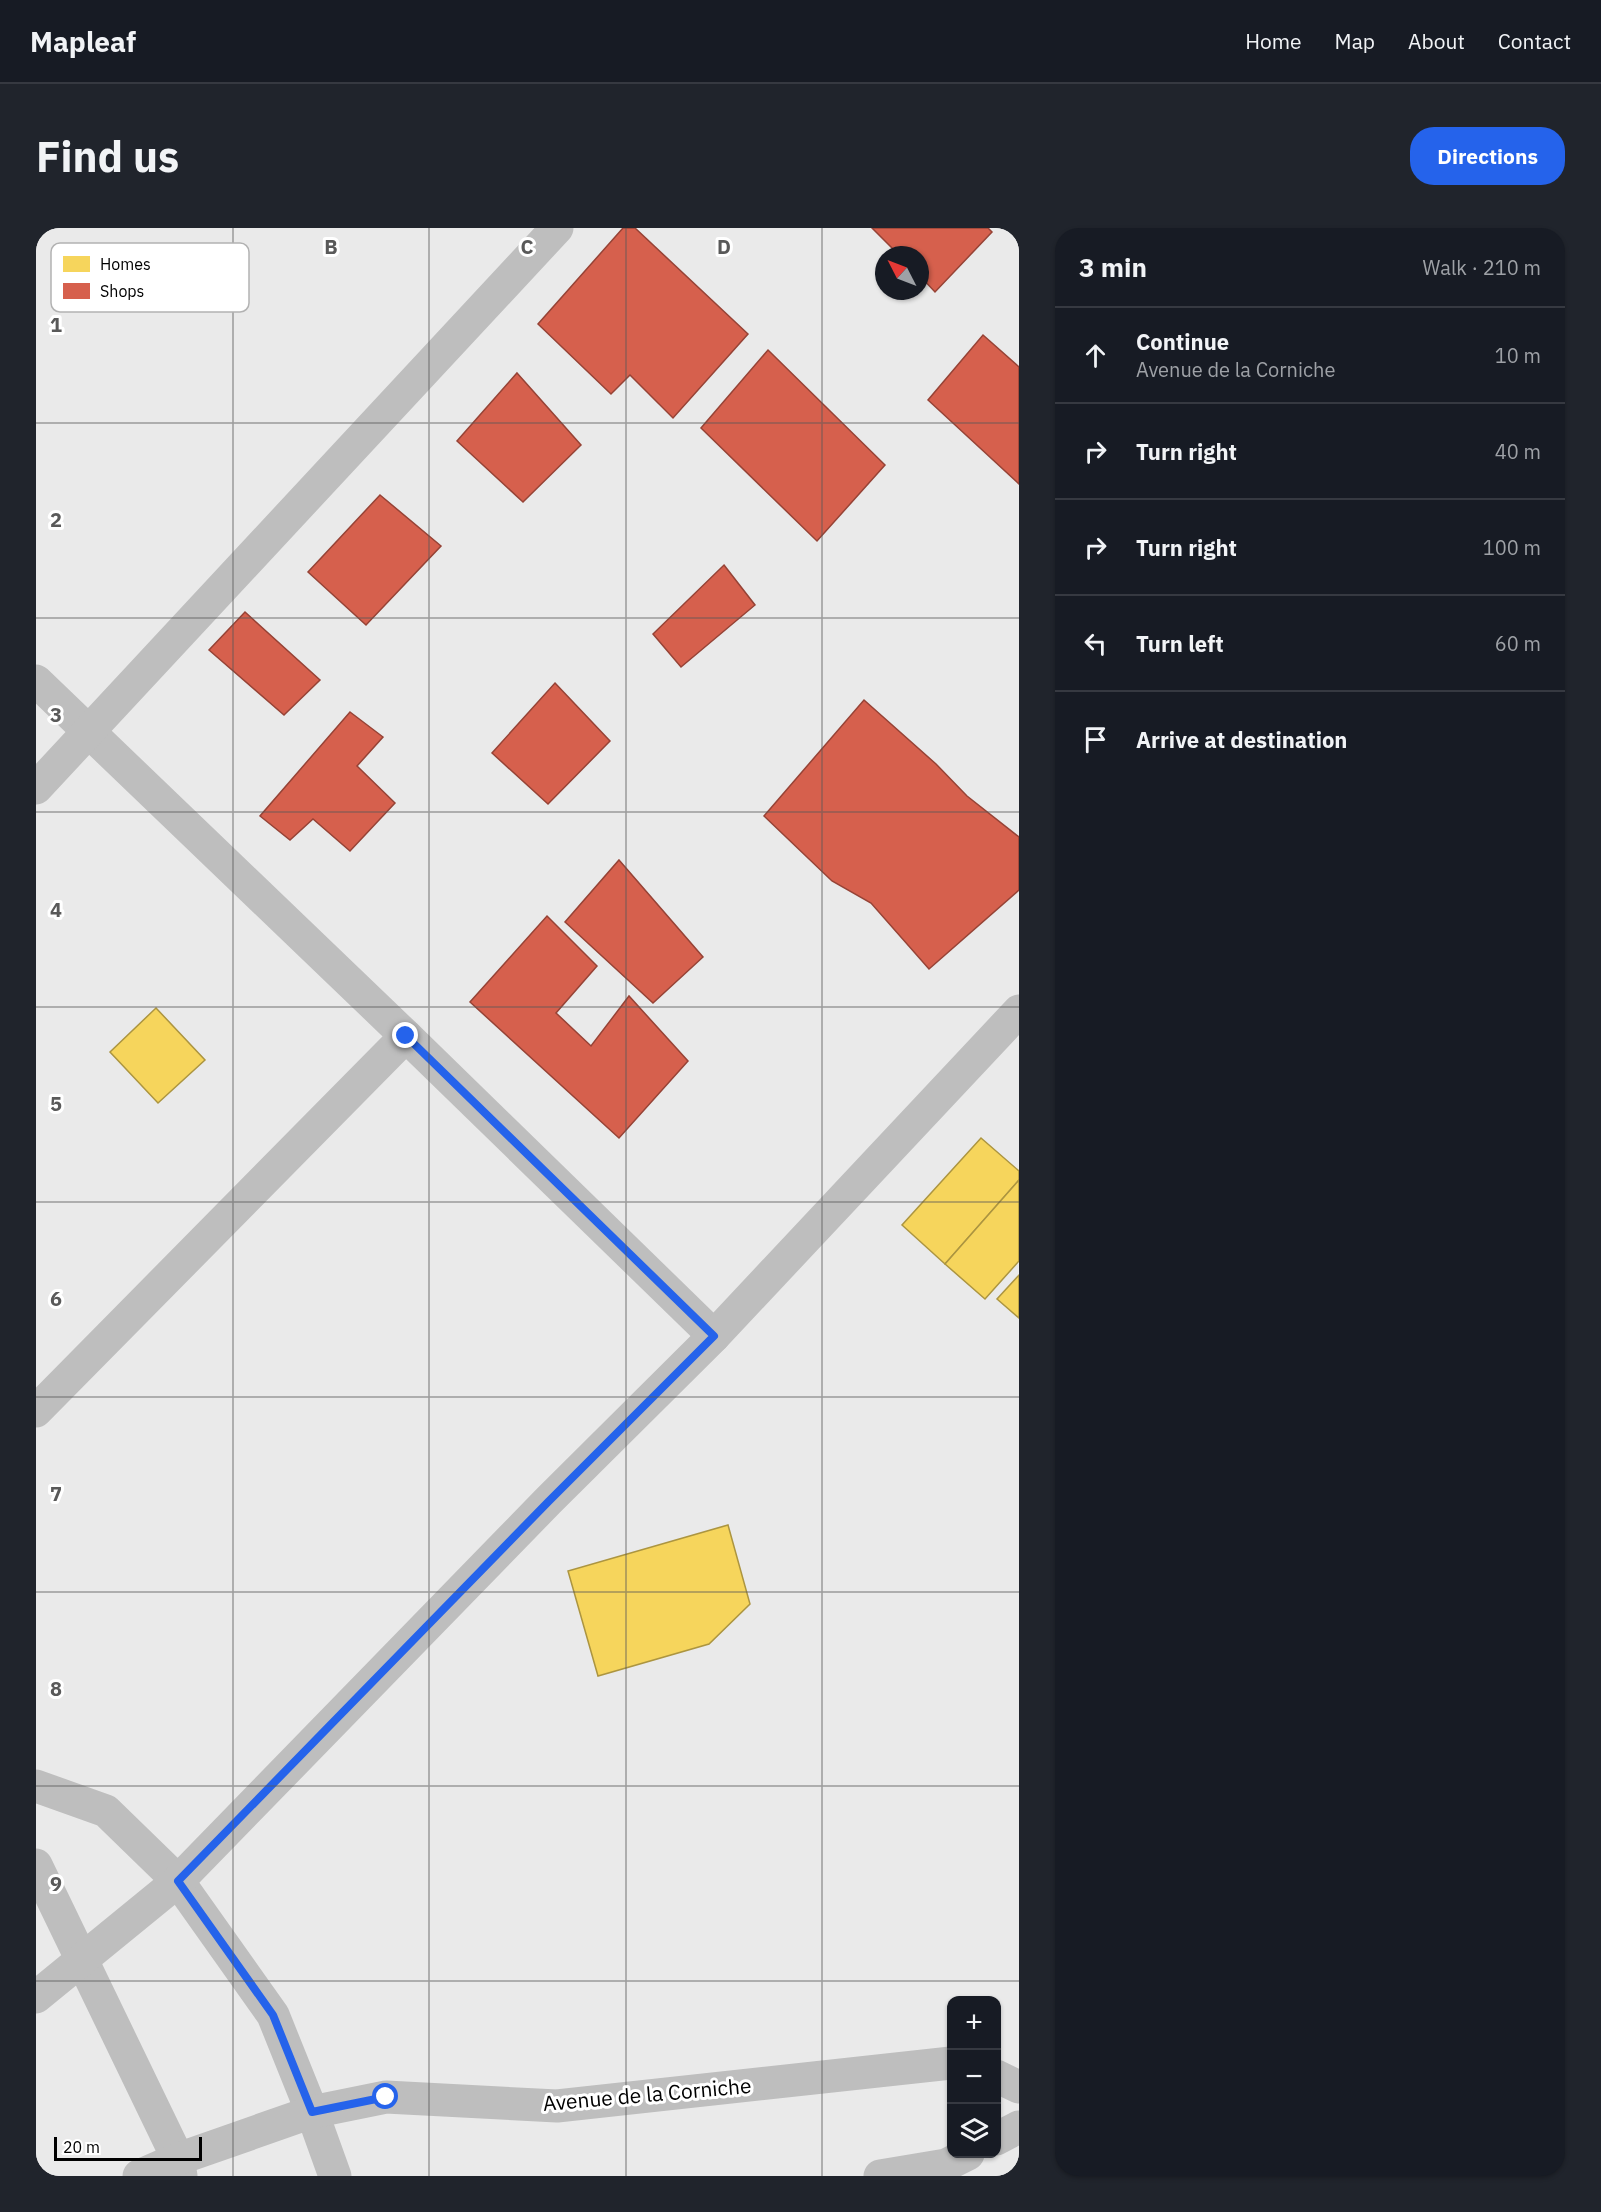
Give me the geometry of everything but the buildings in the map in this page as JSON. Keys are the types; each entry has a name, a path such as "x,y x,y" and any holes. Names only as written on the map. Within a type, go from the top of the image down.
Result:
{"street":[{"path":"36,788 557,228"},
{"path":"36,681 714,1336"},
{"path":"36,1997 178,1881 549,1501 714,1336 1019,1011"},
{"path":"36,1411 406,1036"},
{"path":"36,1786 106,1811 178,1881 273,2015 335,2176"},
{"path":"36,1865 180,2168"},
{"name":"Avenue de la Corniche","path":"139,2176 180,2168 312,2112 386,2097 557,2106 947,2062"},
{"path":"1001,2078 1019,2087"},
{"path":"1001,2136 1019,2127"},
{"path":"880,2176 946,2165 960,2158"}],"shaded area":[{"path":"36,228 1019,228 1019,2176 36,2176"}],"route":[{"path":"386,2097 312,2112 273,2015 178,1881 549,1501 714,1336 406,1036"}]}
